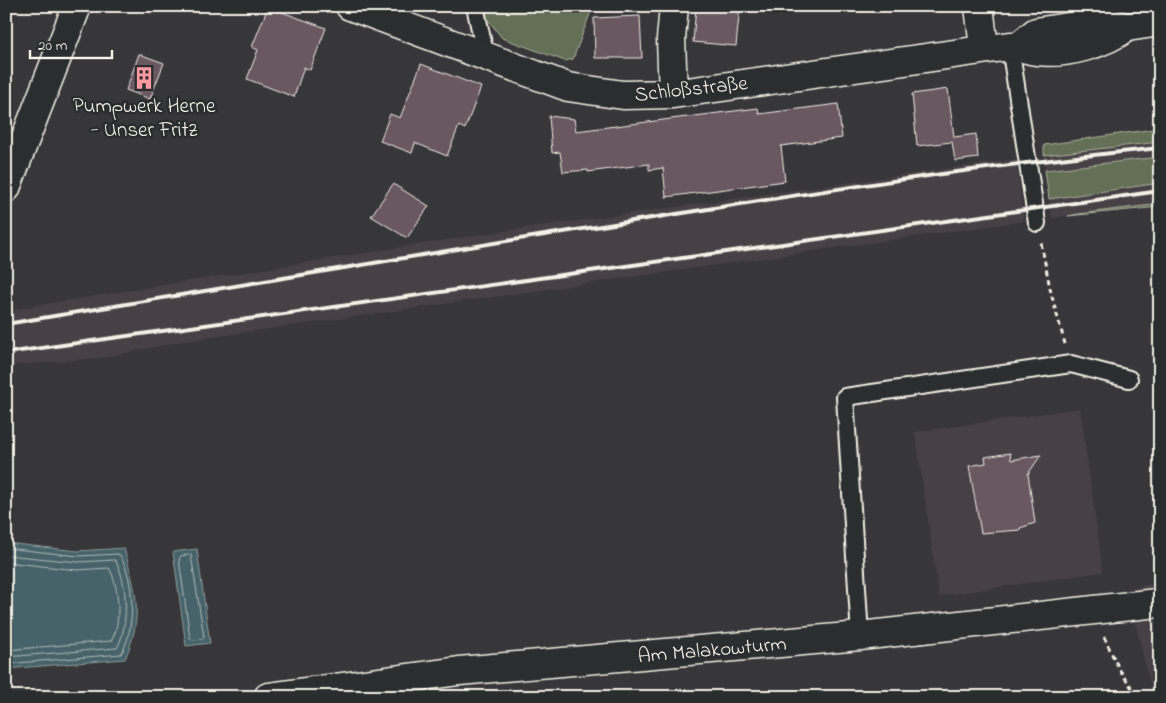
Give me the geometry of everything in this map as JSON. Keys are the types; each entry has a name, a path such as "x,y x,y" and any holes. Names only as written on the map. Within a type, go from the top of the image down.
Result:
{"street":[{"path":"6,188 77,6"},
{"name":"Schloßstraße","path":"350,6 568,87 594,93 623,95 673,94 1004,46 1037,51 1064,50 1115,36 1127,27 1160,22"},
{"path":"673,94 672,39 674,6"},
{"path":"979,6 1004,46"},
{"name":"Am Malakowturm","path":"268,697 459,671 860,636 1159,603"}],"lane":[{"path":"475,6 486,58"},
{"path":"1004,46 1037,223"},
{"path":"860,636 845,397 1071,364 1129,379"}],"path":[{"path":"1037,223 1051,293 1071,364"},
{"path":"1096,610 1109,650 1138,697"}],"shaded area":[{"path":"1160,142 1160,157 1045,170 1044,155"},
{"path":"1016,159 1024,221 178,342 102,358 6,366 6,312 26,307 496,232"},
{"path":"1160,183 1160,204 1052,218 1049,199"},
{"path":"1080,408 1103,572 939,596 915,432"},
{"path":"1160,582 1160,697 1153,697 1127,589"}],"green space":[{"path":"451,6 593,6 573,59 565,61 502,38 489,21"},
{"path":"1160,128 1160,142 1044,155 1044,145"},
{"path":"1160,157 1160,183 1049,199 1045,170"},
{"path":"1160,204 1160,207 1068,216 1078,214"}],"water":[{"path":"6,543 78,551 124,548 135,591 136,604 135,629 125,659 6,669"},
{"path":"197,549 210,643 186,646 173,552"}],"building":[{"path":"696,6 740,6 736,46 693,42"},
{"path":"268,7 326,28 310,70 304,67 294,97 247,79 258,50 252,47"},
{"path":"640,16 642,58 595,58 594,18"},
{"name":"Pumpwerk Herne - Unser Fritz","path":"139,54 164,63 150,99 126,90"},
{"path":"421,64 481,87 465,129 459,126 447,156 415,143 412,153 380,141 390,114 400,118"},
{"path":"948,89 954,137 976,134 978,158 955,161 952,142 917,146 912,94"},
{"path":"838,104 842,138 781,146 785,181 666,197 663,168 649,170 649,164 588,172 588,170 563,172 560,152 552,153 549,116 574,119 576,131 758,108 759,114"},
{"path":"393,184 429,206 407,238 371,216"},
{"path":"1010,453 1011,460 1041,455 1028,474 1035,523 1020,528 1020,530 981,533 969,466 986,463 985,457"}],"railway":[{"path":"6,324 386,260 818,192 1023,163 1160,148"},
{"path":"6,353 1160,191"}],"place":[{"name":"Pumpwerk Herne - Unser Fritz","path":"144,78"}]}
